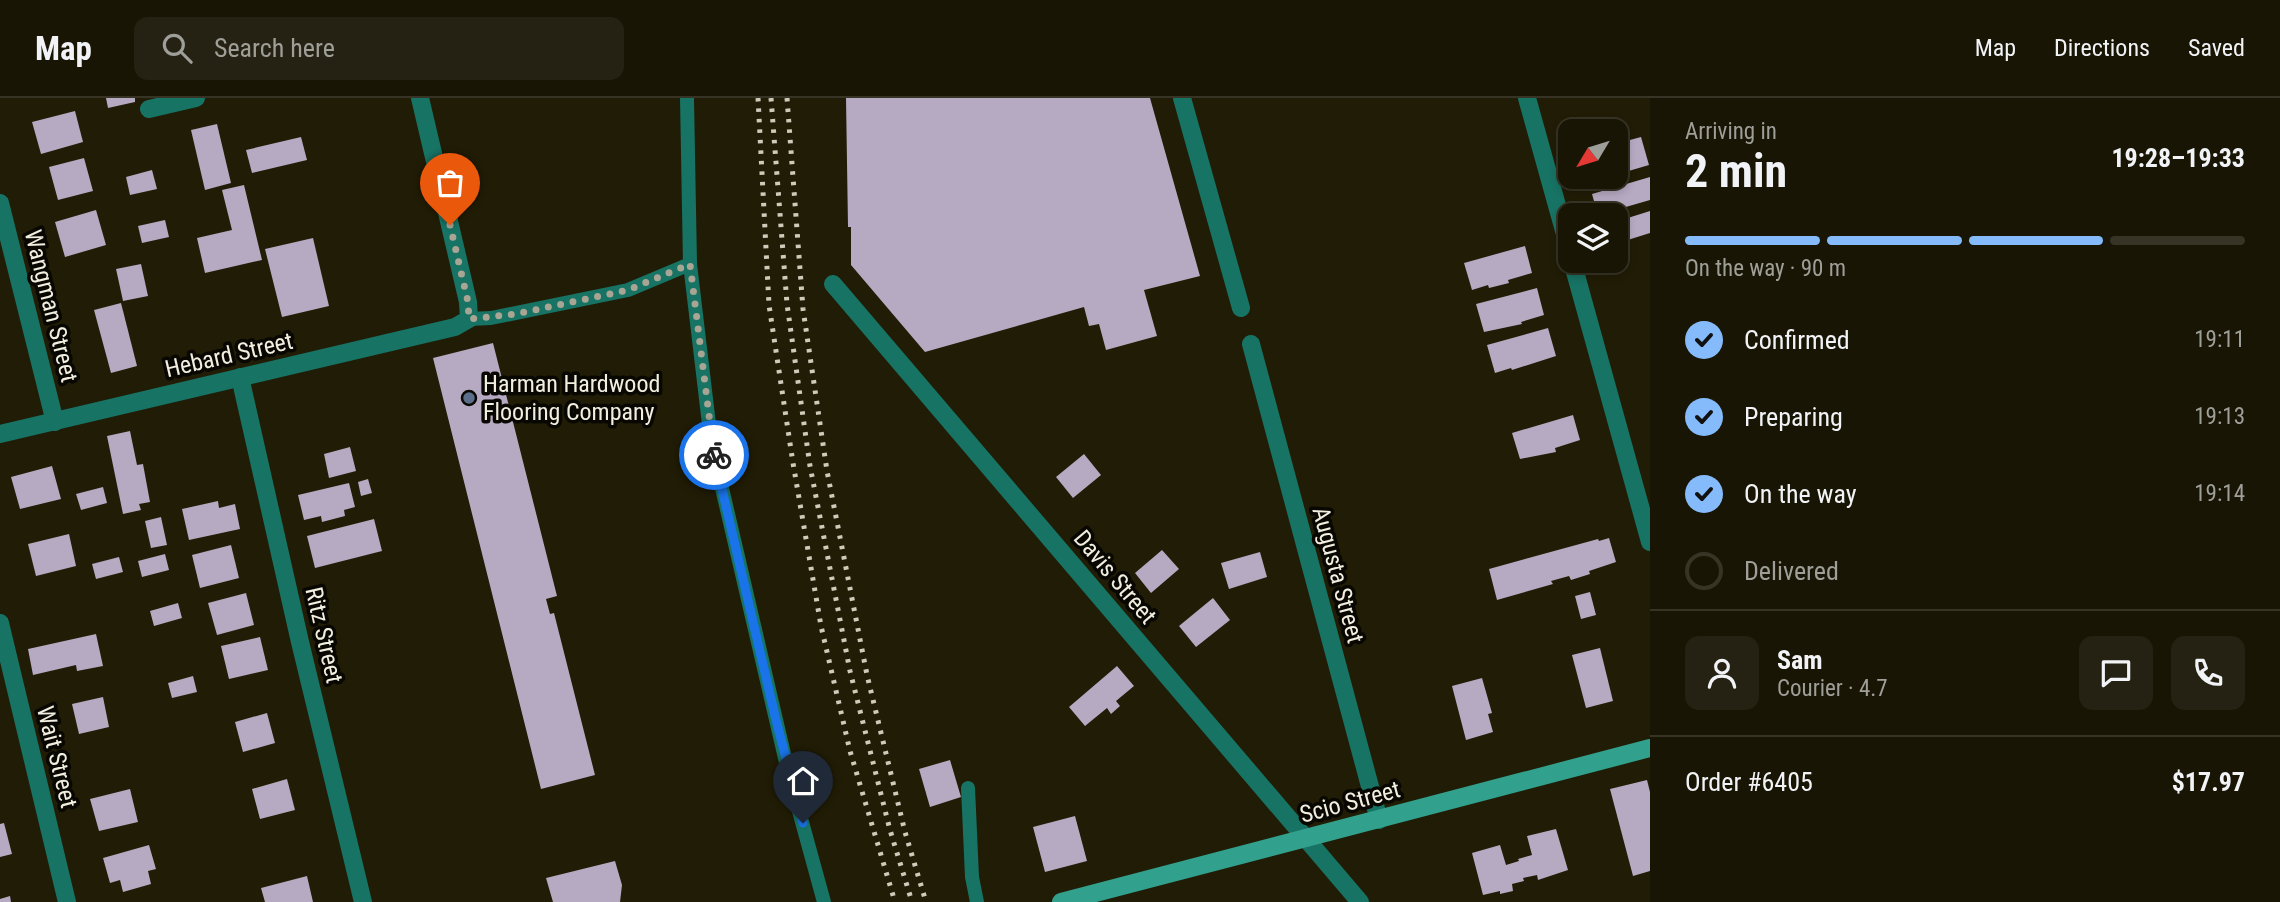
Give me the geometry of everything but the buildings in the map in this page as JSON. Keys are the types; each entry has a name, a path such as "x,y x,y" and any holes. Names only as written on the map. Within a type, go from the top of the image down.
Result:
{"street":[{"path":"149,109 196,98"},
{"path":"420,98 468,302 469,319"},
{"path":"1182,98 1241,309"},
{"path":"1527,98 1558,209"},
{"name":"Wangman Street","path":"0,203 55,422"},
{"path":"1575,273 1650,542"},
{"name":"Davis Street","path":"833,284 1360,902"},
{"name":"Hebard Street","path":"0,434 455,327 469,319"},
{"name":"Augusta Street","path":"1251,344 1379,820"},
{"name":"Ritz Street","path":"240,377 363,902"},
{"name":"Wait Street","path":"0,623 67,902"},
{"name":"Scio Street","path":"1062,902 1650,748"}],"lane":[{"path":"687,98 690,264 711,441 785,758 824,902"},
{"path":"469,319 503,316 628,290 690,264"},
{"path":"968,788 972,877 976,902"}],"railway":[{"path":"758,98 769,305 793,463 821,626 850,751 895,902"},
{"path":"771,98 787,304 810,466 850,671 890,830 912,902"},
{"path":"787,98 803,309 827,471 867,675 905,832 926,902"}],"way so far":[{"path":"450,225 468,302 469,319 516,314 628,290 690,264 714,455"}],"place":[{"name":"Harman Hardwood Flooring Company","path":"469,398"}],"route":[{"path":"714,455 788,771 803,823"}]}
